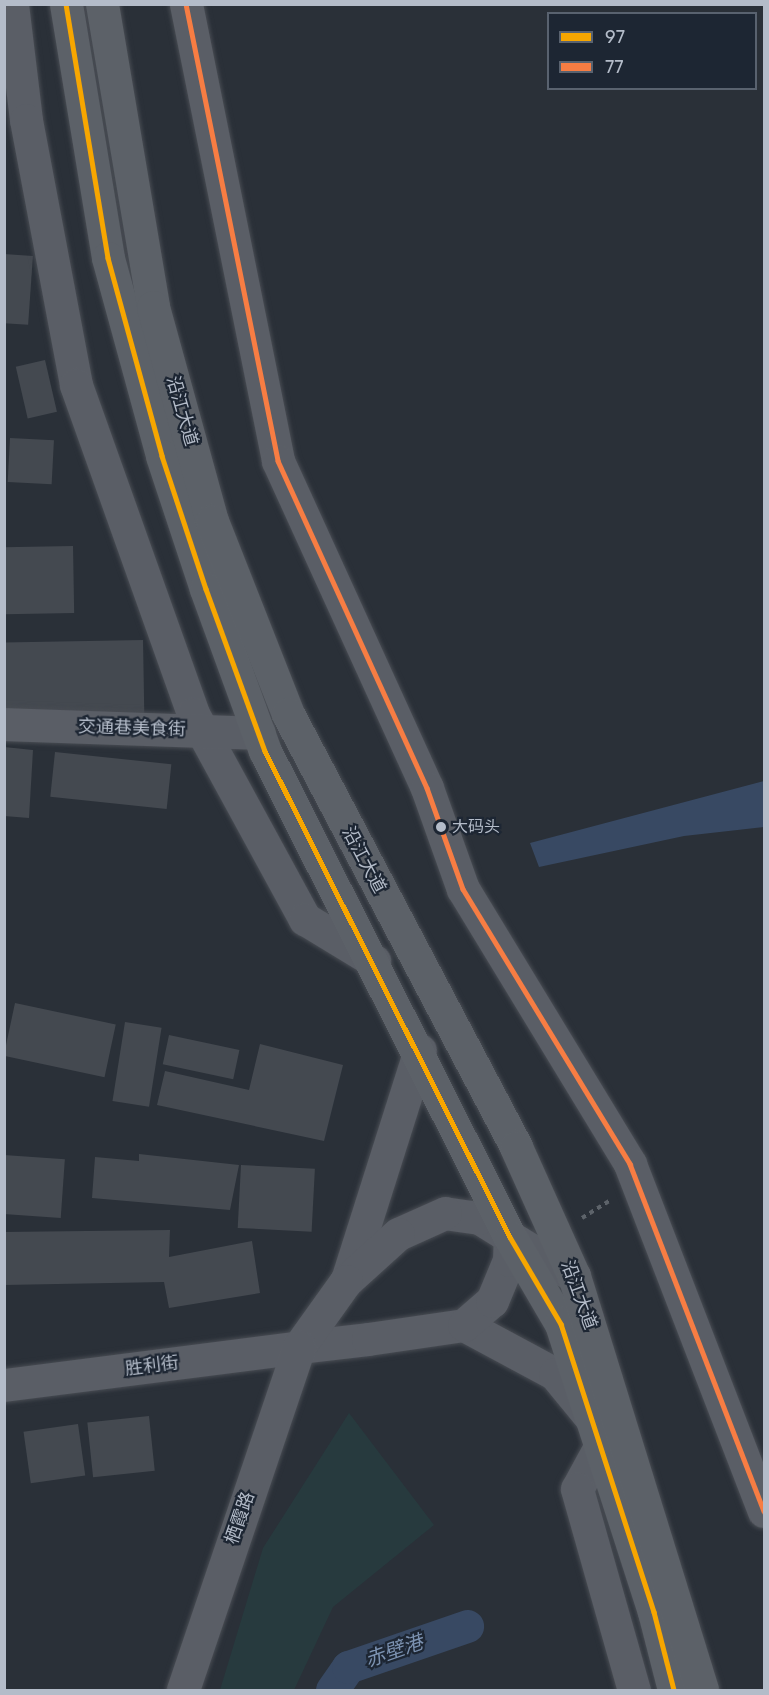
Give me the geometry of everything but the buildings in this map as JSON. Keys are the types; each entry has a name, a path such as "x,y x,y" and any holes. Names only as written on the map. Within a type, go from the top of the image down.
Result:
{"main road":[{"name":"沿江大道","path":"66,4 108,258 162,456 259,733 420,1050 510,1237 561,1324 597,1432 674,1690"},
{"name":"沿江大道","path":"102,4 153,307 212,521 288,714 516,1148 574,1276 702,1690"}],"street":[{"path":"12,4 26,120 76,386 202,731 305,919 374,961"},
{"path":"186,4 278,461 427,788 463,889 638,1183 765,1511"},
{"name":"交通巷美食街","path":"4,724 259,733"},
{"path":"346,1281 420,1050"},
{"path":"346,1281 398,1234 446,1212 479,1218 574,1276"},
{"path":"510,1237 509,1260 492,1301 464,1325 555,1374 597,1432 577,1489 634,1690"},
{"name":"栖霞路","path":"183,1690 299,1347 346,1281"},
{"name":"胜利街","path":"4,1385 464,1325"}],"path":[{"path":"555,1235 638,1183"}],"green space":[{"path":"349,1413 434,1525 333,1607 294,1690 220,1690 263,1548"}],"water":[{"path":"764,781 764,827 684,836 539,867 530,843"}],"waterway":[{"name":"赤壁港","path":"332,1690 348,1667 467,1626"}],"transit line":[{"name":"97","path":"66,4 108,258 162,456 206,589 265,751 510,1237 561,1324 654,1612 674,1690"},
{"name":"77","path":"186,4 278,461 427,788 463,889 630,1164 764,1511"}],"place":[{"name":"大码头","path":"441,827"}]}
